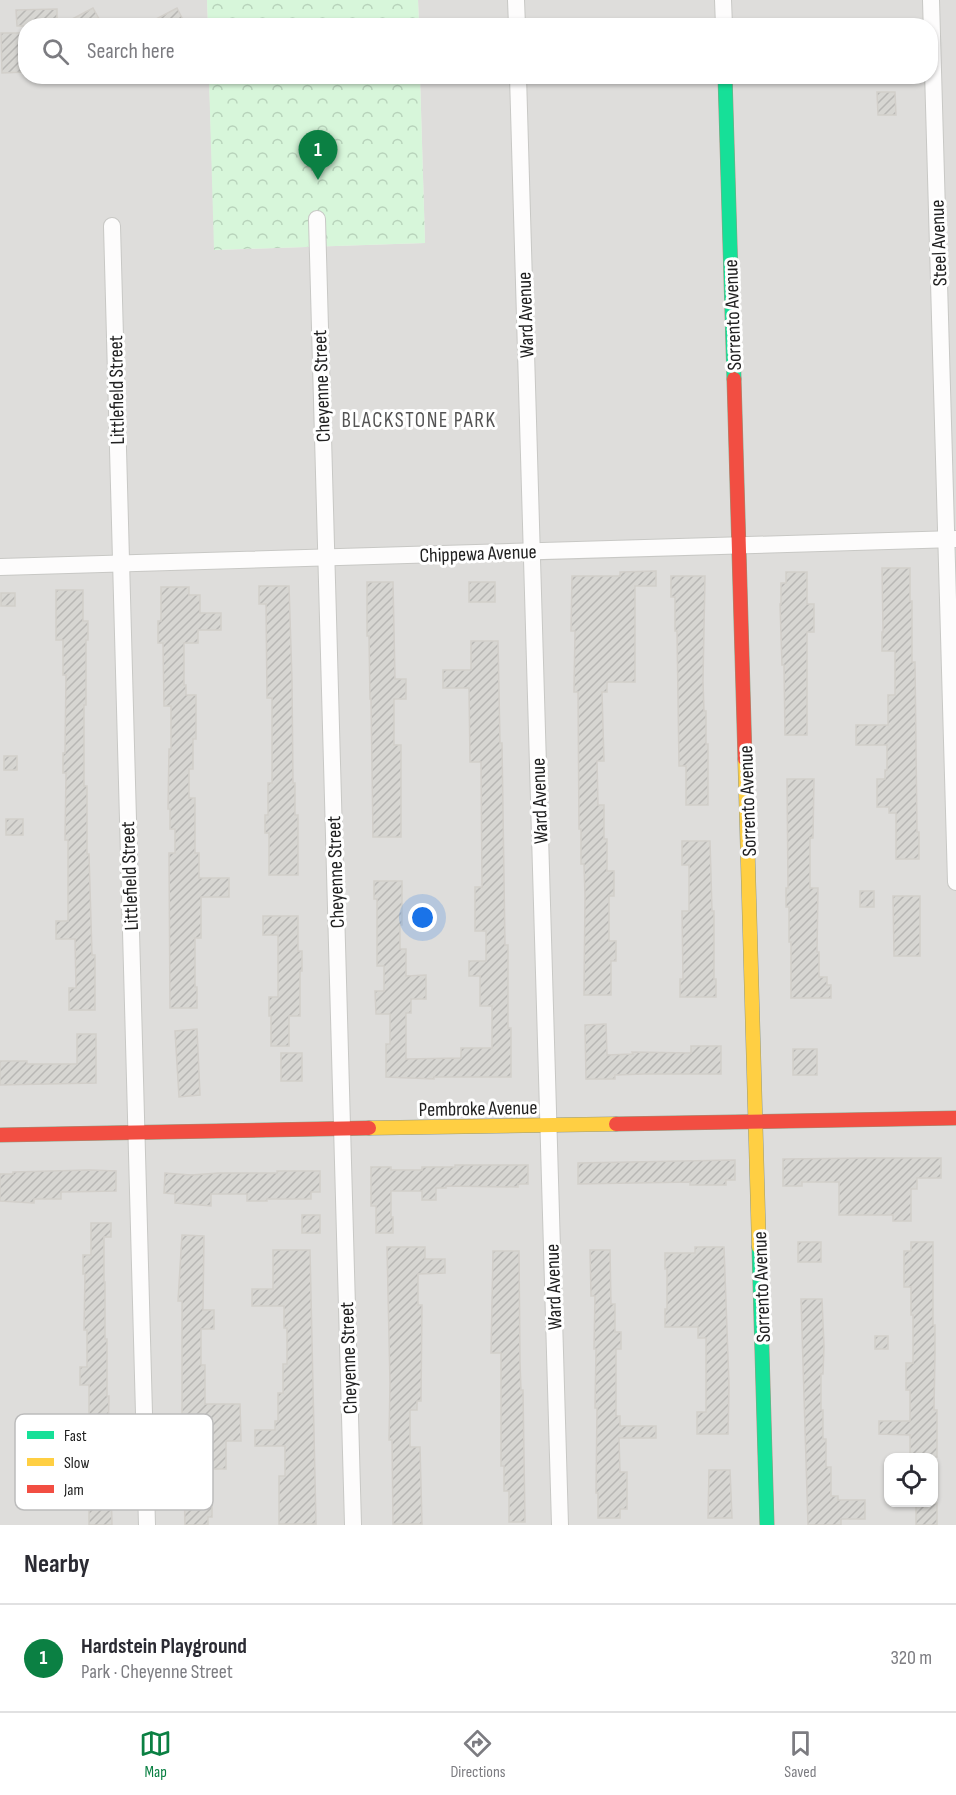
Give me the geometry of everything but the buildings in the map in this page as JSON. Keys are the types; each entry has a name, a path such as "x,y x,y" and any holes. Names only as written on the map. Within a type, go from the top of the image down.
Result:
{"street":[{"path":"516,0 517,18"},
{"path":"723,0 724,18"},
{"name":"Steel Avenue","path":"931,0 932,18"},
{"name":"Ward Avenue","path":"518,84 560,1525"},
{"name":"Sorrento Avenue","path":"725,84 767,1525"},
{"name":"Steel Avenue","path":"934,84 951,539 956,882"},
{"name":"Cheyenne Street","path":"316,219 353,1525"},
{"name":"Littlefield Street","path":"112,226 144,1414"},
{"name":"Chippewa Avenue","path":"0,567 951,539"},
{"name":"Pembroke Avenue","path":"0,1135 956,1118"},
{"name":"Littlefield Street","path":"147,1510 147,1525"}],"shaded area":[{"path":"0,0 207,0 208,18 18,18 18,84 209,84 215,250 425,243 420,84 938,84 938,18 419,18 418,0 956,0 956,1525 0,1525"}],"green space":[{"path":"207,0 418,0 419,18 208,18"},
{"path":"209,84 420,84 425,243 214,250"}],"traffic: fast":[{"path":"725,84 734,379"},
{"path":"759,1247 767,1525"}],"traffic: slow":[{"path":"745,759 759,1247"},
{"path":"369,1128 616,1124"}],"traffic: jam":[{"path":"734,379 745,759"},
{"path":"616,1124 956,1118"},
{"path":"0,1135 369,1128"}],"place":[{"name":"Hardstein Playground","path":"318,180"}],"district":[{"name":"BLACKSTONE PARK","path":"419,420"}]}
